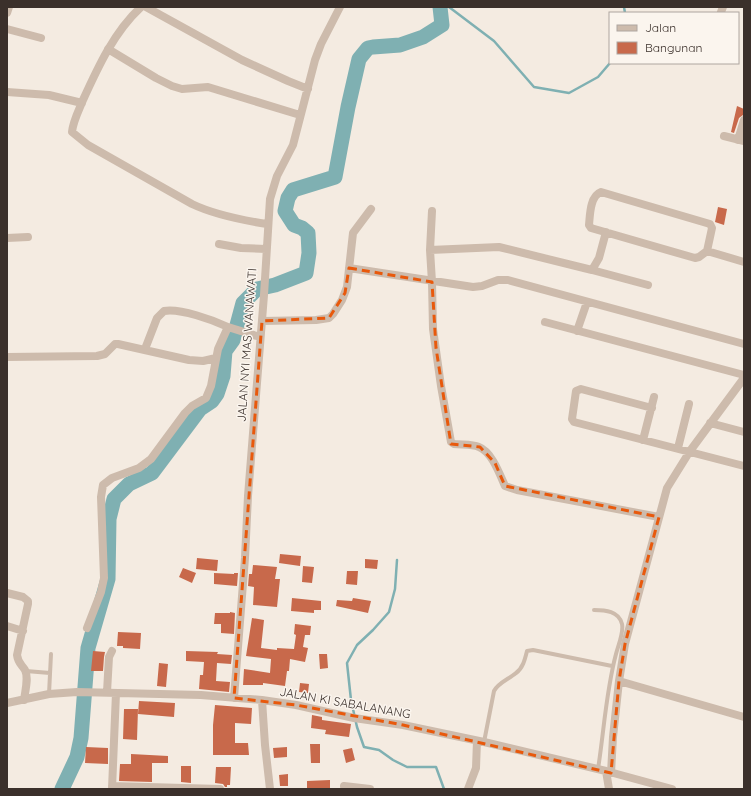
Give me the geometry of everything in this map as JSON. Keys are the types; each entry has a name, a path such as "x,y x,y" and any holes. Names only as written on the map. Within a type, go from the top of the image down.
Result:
{"street":[{"path":"7,13 9,7"},
{"path":"141,7 130,19 108,49 82,103 72,132 88,146 204,210 247,221 267,224"},
{"path":"146,7 242,60 308,89"},
{"name":"JALAN NYI MAS WANAWATI","path":"234,698 270,199 272,190 293,145 315,60 321,44 340,7"},
{"path":"7,29 41,38"},
{"path":"108,49 172,86 182,89 208,87 300,115"},
{"path":"7,92 49,95 82,103"},
{"path":"724,136 741,140 744,120"},
{"path":"601,192 710,224 712,228 707,251 700,257 688,256 591,228 589,225 593,199 597,193 601,192"},
{"path":"262,321 301,321 329,318 333,314 342,300 347,287 353,234 371,209"},
{"path":"432,210 430,250 433,330 451,442 454,444 480,447 495,463 505,486 517,490 659,517"},
{"path":"592,270 599,258 606,232"},
{"path":"7,238 28,237"},
{"path":"219,244 241,248 266,249"},
{"path":"430,250 499,247 648,285"},
{"path":"707,251 744,262"},
{"path":"349,268 432,282 473,287 482,286 498,280 508,280 744,344"},
{"path":"577,331 587,302"},
{"path":"145,349 157,318 164,310 196,315 229,328 260,337"},
{"path":"545,322 744,374"},
{"path":"87,628 101,592 104,578 101,497 103,485 112,478 139,468 151,459 185,413 192,406 206,398 211,386 220,342 229,328"},
{"path":"7,357 97,356 105,354 115,344 118,344 189,360 203,361 216,358"},
{"path":"609,789 609,772 619,681 626,644 667,488 690,451 744,378"},
{"path":"652,408 581,389 576,391 572,418 573,421 744,466"},
{"path":"644,440 654,397"},
{"path":"678,448 689,404"},
{"path":"710,423 744,432"},
{"path":"7,593 23,597 28,601 18,651 18,659 26,671 24,700"},
{"path":"7,626 23,631"},
{"path":"112,651 109,657 112,692 112,787 220,789"},
{"path":"619,681 744,718"},
{"name":"JALAN KI SABALANANG","path":"7,703 49,694 78,692 180,694 262,700 296,705 356,718 403,725 609,772 672,789"},
{"path":"262,700 270,789"},
{"path":"468,789 476,768 481,742"},
{"path":"344,786 370,789"}],"lane":[{"path":"594,610 608,610 617,615 622,624 621,637 612,666 598,770"},
{"path":"481,742 496,687 517,673 522,666 528,651 533,650 612,666"},
{"path":"49,694 51,654"},
{"path":"26,671 50,673"}],"highlighted area":[{"path":"349,268 432,282 436,348 451,444 480,447 495,463 505,486 659,517 625,644 619,681 611,773 403,725 296,705 234,698 262,321 329,318 345,293"}],"building":[{"path":"737,106 744,109 743,115 739,118 734,133 731,132"},
{"path":"718,207 727,209 724,225 715,222"},
{"path":"280,554 301,556 300,566 279,563"},
{"path":"197,558 218,560 217,571 196,569"},
{"path":"365,559 378,560 377,569 365,568"},
{"path":"253,565 277,567 275,579 280,579 277,607 253,605 254,587 248,586 249,574 252,574"},
{"path":"303,566 314,567 312,583 302,582"},
{"path":"183,568 196,573 192,583 179,577"},
{"path":"347,571 358,571 357,585 346,584"},
{"path":"214,573 238,573 237,586 214,584"},
{"path":"292,598 321,601 321,610 314,610 314,613 291,611"},
{"path":"353,598 371,601 368,613 336,606 337,600 352,601"},
{"path":"215,613 235,613 234,634 221,633 221,624 214,624"},
{"path":"252,618 264,620 261,648 277,650 277,648 294,649 296,635 294,634 295,624 311,626 310,635 305,635 303,647 308,648 305,662 290,659 289,671 287,671 285,686 263,683 263,685 243,685 244,669 270,673 271,659 246,656"},
{"path":"118,632 141,633 140,649 123,648 123,646 117,646"},
{"path":"93,651 105,652 103,671 91,671"},
{"path":"186,651 218,652 217,654 232,655 231,664 217,663 216,681 230,682 229,692 199,689 200,675 203,675 204,662 186,661"},
{"path":"319,654 327,654 328,668 320,669"},
{"path":"159,663 168,664 166,687 157,686"},
{"path":"300,683 309,684 308,693 299,692"},
{"path":"139,701 175,703 174,717 138,714"},
{"path":"215,705 252,708 251,724 235,723 235,743 248,743 249,755 213,755"},
{"path":"124,709 138,709 137,740 123,739"},
{"path":"312,715 322,717 322,720 351,724 349,737 325,734 326,730 311,728"},
{"path":"310,744 320,744 320,763 311,763"},
{"path":"86,747 108,748 108,764 85,763"},
{"path":"287,747 287,757 274,758 273,748"},
{"path":"352,748 355,760 346,763 343,750"},
{"path":"131,754 168,756 168,763 152,763 152,782 119,781 120,764 131,764"},
{"path":"181,766 191,766 191,783 181,782"},
{"path":"216,767 231,767 230,785 227,785 227,787 223,784 215,783"},
{"path":"288,774 288,786 280,786 279,775"},
{"path":"330,780 330,789 307,789 307,781"}],"waterway":[{"path":"62,789 77,757 81,738 88,648 108,579 109,519 114,499 129,484 152,473 200,409 212,401 217,394 223,376 225,351 233,340 243,303 257,289 275,285 306,273 309,253 308,233 302,228 294,225 285,211 288,198 293,190 335,177 348,107 359,59 368,48 400,45 423,37 442,25 440,7"},
{"path":"449,7 494,41 534,87 569,93 598,77 609,64"},
{"path":"624,7 625,12"},
{"path":"397,560 395,589 389,612 357,645 347,663 351,700 357,727 364,747 379,750 393,760 407,767 436,767 444,789"}]}
